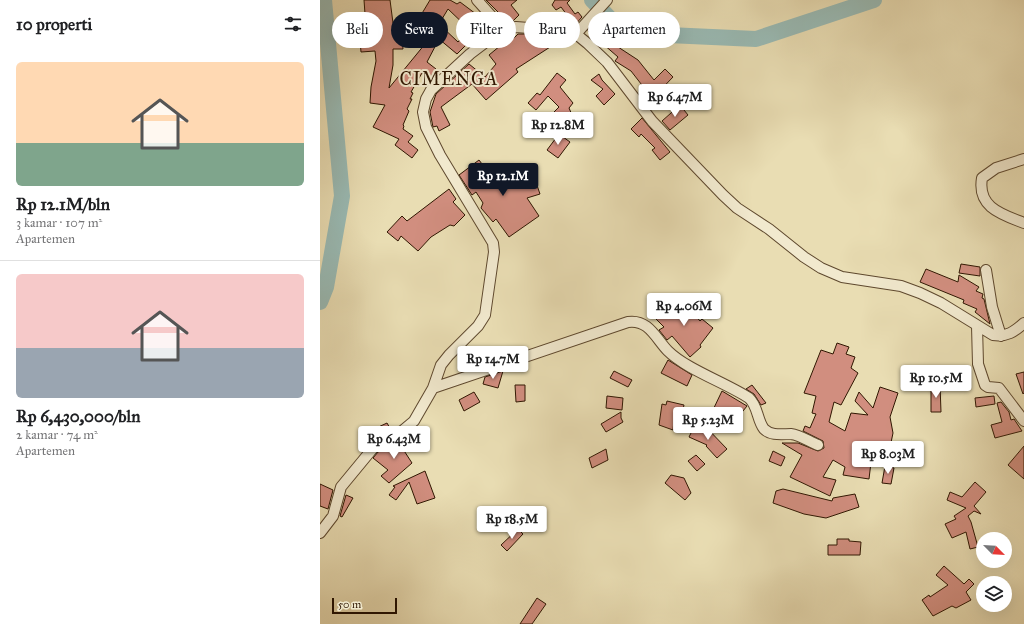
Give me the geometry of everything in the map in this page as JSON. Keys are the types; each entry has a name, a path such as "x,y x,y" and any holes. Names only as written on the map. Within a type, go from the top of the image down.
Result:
{"street":[{"path":"477,0 488,12"},
{"path":"580,30 607,0"},
{"path":"580,38 607,62 652,121 723,195 738,208 821,268 842,276 901,286 941,303 993,335 1001,336 1009,334 1024,323"},
{"path":"320,533 332,516 341,487 374,447 402,431 414,421 433,388 442,365 449,355 478,326 485,315 494,252 490,236 460,188 426,127 423,112 426,99 431,90 478,48"},
{"path":"1024,159 996,168 982,178 980,188 983,198 996,211 1024,223"},
{"path":"986,270 992,307 1001,336"},
{"path":"433,388 632,321 648,328 676,358 754,402 763,427 767,431 772,434 793,434 818,445"},
{"path":"977,326 979,370 985,385 988,387 999,388 1024,421"}],"building":[{"path":"364,0 390,0 392,12 391,48 403,49 393,49 393,65 389,88 422,48 434,48 427,62 436,69 429,79 422,73 411,92 413,93 410,99 412,99 407,109 409,111 403,125 403,129 413,136 408,142 418,150 412,158 395,145 399,139 373,127 385,105 370,103 371,87 376,61 375,51 361,52 361,48 383,48 383,12 365,12"},
{"path":"430,0 450,0 457,4 460,2 473,12 456,12 456,17 448,9 446,12 423,12"},
{"path":"486,0 517,0 511,5 519,15 516,18 516,12 498,12"},
{"path":"555,0 570,0 567,3 574,12 565,12 561,7 556,10 552,5"},
{"path":"448,33 456,40 456,48 463,48 457,54 448,46"},
{"path":"518,34 524,34 524,48 549,48 516,69 518,72 486,100 472,84 441,107 450,125 439,131 437,126 433,127 430,112 436,94 469,64 485,77 496,64 489,55 498,48 516,48 516,36"},
{"path":"608,48 620,48 638,60 654,80 665,69 673,77 648,103 640,94 645,89 631,71 615,61 618,57"},
{"path":"557,73 566,80 560,87 573,103 569,108 572,115 555,131 545,121 559,107 548,96 536,110 528,103 537,93 540,95"},
{"path":"599,74 602,80 615,94 604,105 596,96 603,89 591,80"},
{"path":"680,105 688,115 670,130 662,121"},
{"path":"642,118 670,152 660,160 652,150 655,148 641,134 639,137 631,129"},
{"path":"559,134 570,142 558,158 547,150"},
{"path":"479,160 488,172 490,170 499,184 533,174 540,194 527,198 539,216 509,237 496,219 493,222 481,208 483,203 476,192 472,195 459,175"},
{"path":"449,189 456,199 453,202 465,215 454,226 450,225 431,237 418,251 401,236 398,241 387,232 402,216 407,221"},
{"path":"961,264 980,267 980,276 959,273"},
{"path":"926,269 958,282 959,275 979,287 976,291 983,294 982,298 984,299 990,324 975,312 977,309 963,303 964,300 920,282"},
{"path":"679,297 700,321 702,319 713,328 700,345 701,347 690,357 672,336 667,340 659,330 664,327 655,318"},
{"path":"837,343 849,347 846,354 855,357 851,368 858,373 841,405 834,402 829,422 845,431 851,413 868,415 855,401 859,392 873,408 880,387 898,393 890,417 893,433 888,457 872,454 869,479 843,475 845,467 833,460 823,477 836,480 830,496 790,477 802,455 782,443 798,443 818,451 824,448 823,441 803,431 805,426 810,428 816,414 812,413 816,396 804,393 821,350 833,354"},
{"path":"668,360 692,375 687,386 661,373"},
{"path":"503,371 498,388 483,384 485,377"},
{"path":"614,371 632,380 628,387 610,378"},
{"path":"1024,372 1024,393 1023,394 1016,374"},
{"path":"515,385 525,385 525,401 516,402"},
{"path":"752,385 766,403 761,405 754,394 746,389"},
{"path":"931,385 940,385 941,412 931,412"},
{"path":"722,391 747,406 739,416 726,408 720,425 706,420 709,411 712,412"},
{"path":"474,392 480,402 464,411 459,400"},
{"path":"607,396 623,398 622,410 606,408"},
{"path":"994,396 995,404 976,407 975,398"},
{"path":"667,401 684,405 682,414 675,412 673,430 659,425 662,404 666,405"},
{"path":"1001,402 1009,412 1011,420 1014,419 1022,431 995,438 991,425 1002,422 997,403"},
{"path":"621,412 623,422 606,432 601,424"},
{"path":"387,423 391,430 371,442 363,450 361,448 363,443 361,442 372,430"},
{"path":"704,425 727,449 717,458 706,446 707,445 689,437 694,427 702,430"},
{"path":"406,436 409,442 401,446 412,463 389,483 381,476 388,470 373,458 378,452"},
{"path":"1024,446 1024,479 1008,465"},
{"path":"606,449 608,460 592,468 589,458"},
{"path":"773,451 785,457 781,466 769,461"},
{"path":"696,455 705,464 697,471 688,461"},
{"path":"885,466 894,468 891,484 882,483"},
{"path":"425,471 435,498 417,504 409,482 396,500 389,495 395,487 393,486"},
{"path":"671,475 684,478 691,493 685,500 665,483"},
{"path":"975,482 986,492 974,506 981,514 974,511 968,516 976,540 976,548 970,549 966,532 952,538 945,524 956,519 954,516 966,508 947,500 950,492 962,497"},
{"path":"320,484 333,490 328,509 320,506"},
{"path":"783,489 832,501 833,498 855,494 859,507 826,518 804,514 773,503 776,491"},
{"path":"346,495 353,498 342,517 340,516"},
{"path":"518,529 523,534 507,551 501,545"},
{"path":"837,539 849,539 849,541 861,542 860,555 828,555 828,545 837,545"},
{"path":"944,566 964,584 969,579 974,584 966,592 971,600 956,608 952,606 933,616 922,600 929,595 930,597 948,585 936,575"},
{"path":"537,598 546,604 532,624 520,624"}],"waterway":[{"path":"320,302 326,287 342,196 324,0"},
{"path":"592,0 624,33 756,39 874,0"}],"district":[{"name":"CIMENGA","path":"449,79"}]}
